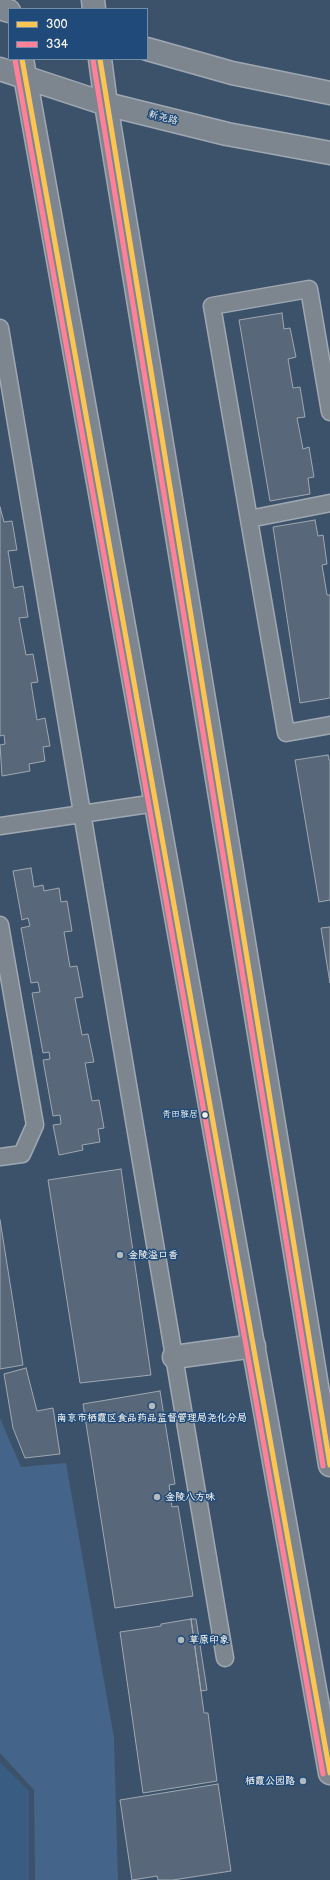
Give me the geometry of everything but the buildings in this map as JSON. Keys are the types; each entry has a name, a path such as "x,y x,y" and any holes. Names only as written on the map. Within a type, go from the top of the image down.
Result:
{"main road":[{"path":"148,49 232,73 330,93"},
{"path":"100,60 106,104 330,1465"},
{"path":"23,68 330,1773"},
{"name":"新尧路","path":"0,69 23,68 106,104 227,134 330,153"},
{"path":"174,1356 254,1346"}],"lane":[{"path":"330,412 323,329 308,289 212,306 286,733 330,725"},
{"path":"0,328 225,1658"},
{"path":"248,519 330,503"},
{"path":"0,826 156,803"},
{"path":"0,925 34,1125 22,1154 0,1157"}],"shaded area":[{"path":"0,1418 21,1467 66,1463 114,1738 118,1880 35,1880 34,1790 0,1753"},
{"path":"0,1762 29,1791 29,1880 0,1880"}],"transit line":[{"name":"334","path":"15,60 323,1774"},
{"name":"300","path":"22,60 330,1773"},
{"name":"334","path":"93,60 323,1466"},
{"name":"300","path":"100,60 330,1465"}],"place":[{"name":"青田雅居","path":"205,1115"},
{"name":"金陵溢口香","path":"120,1255"},
{"name":"南京市栖霞区食品药品监督管理局尧化分局","path":"152,1406"},
{"name":"金陵八方味","path":"157,1497"},
{"name":"草原印象","path":"181,1640"},
{"name":"栖霞公园路","path":"303,1781"}]}
